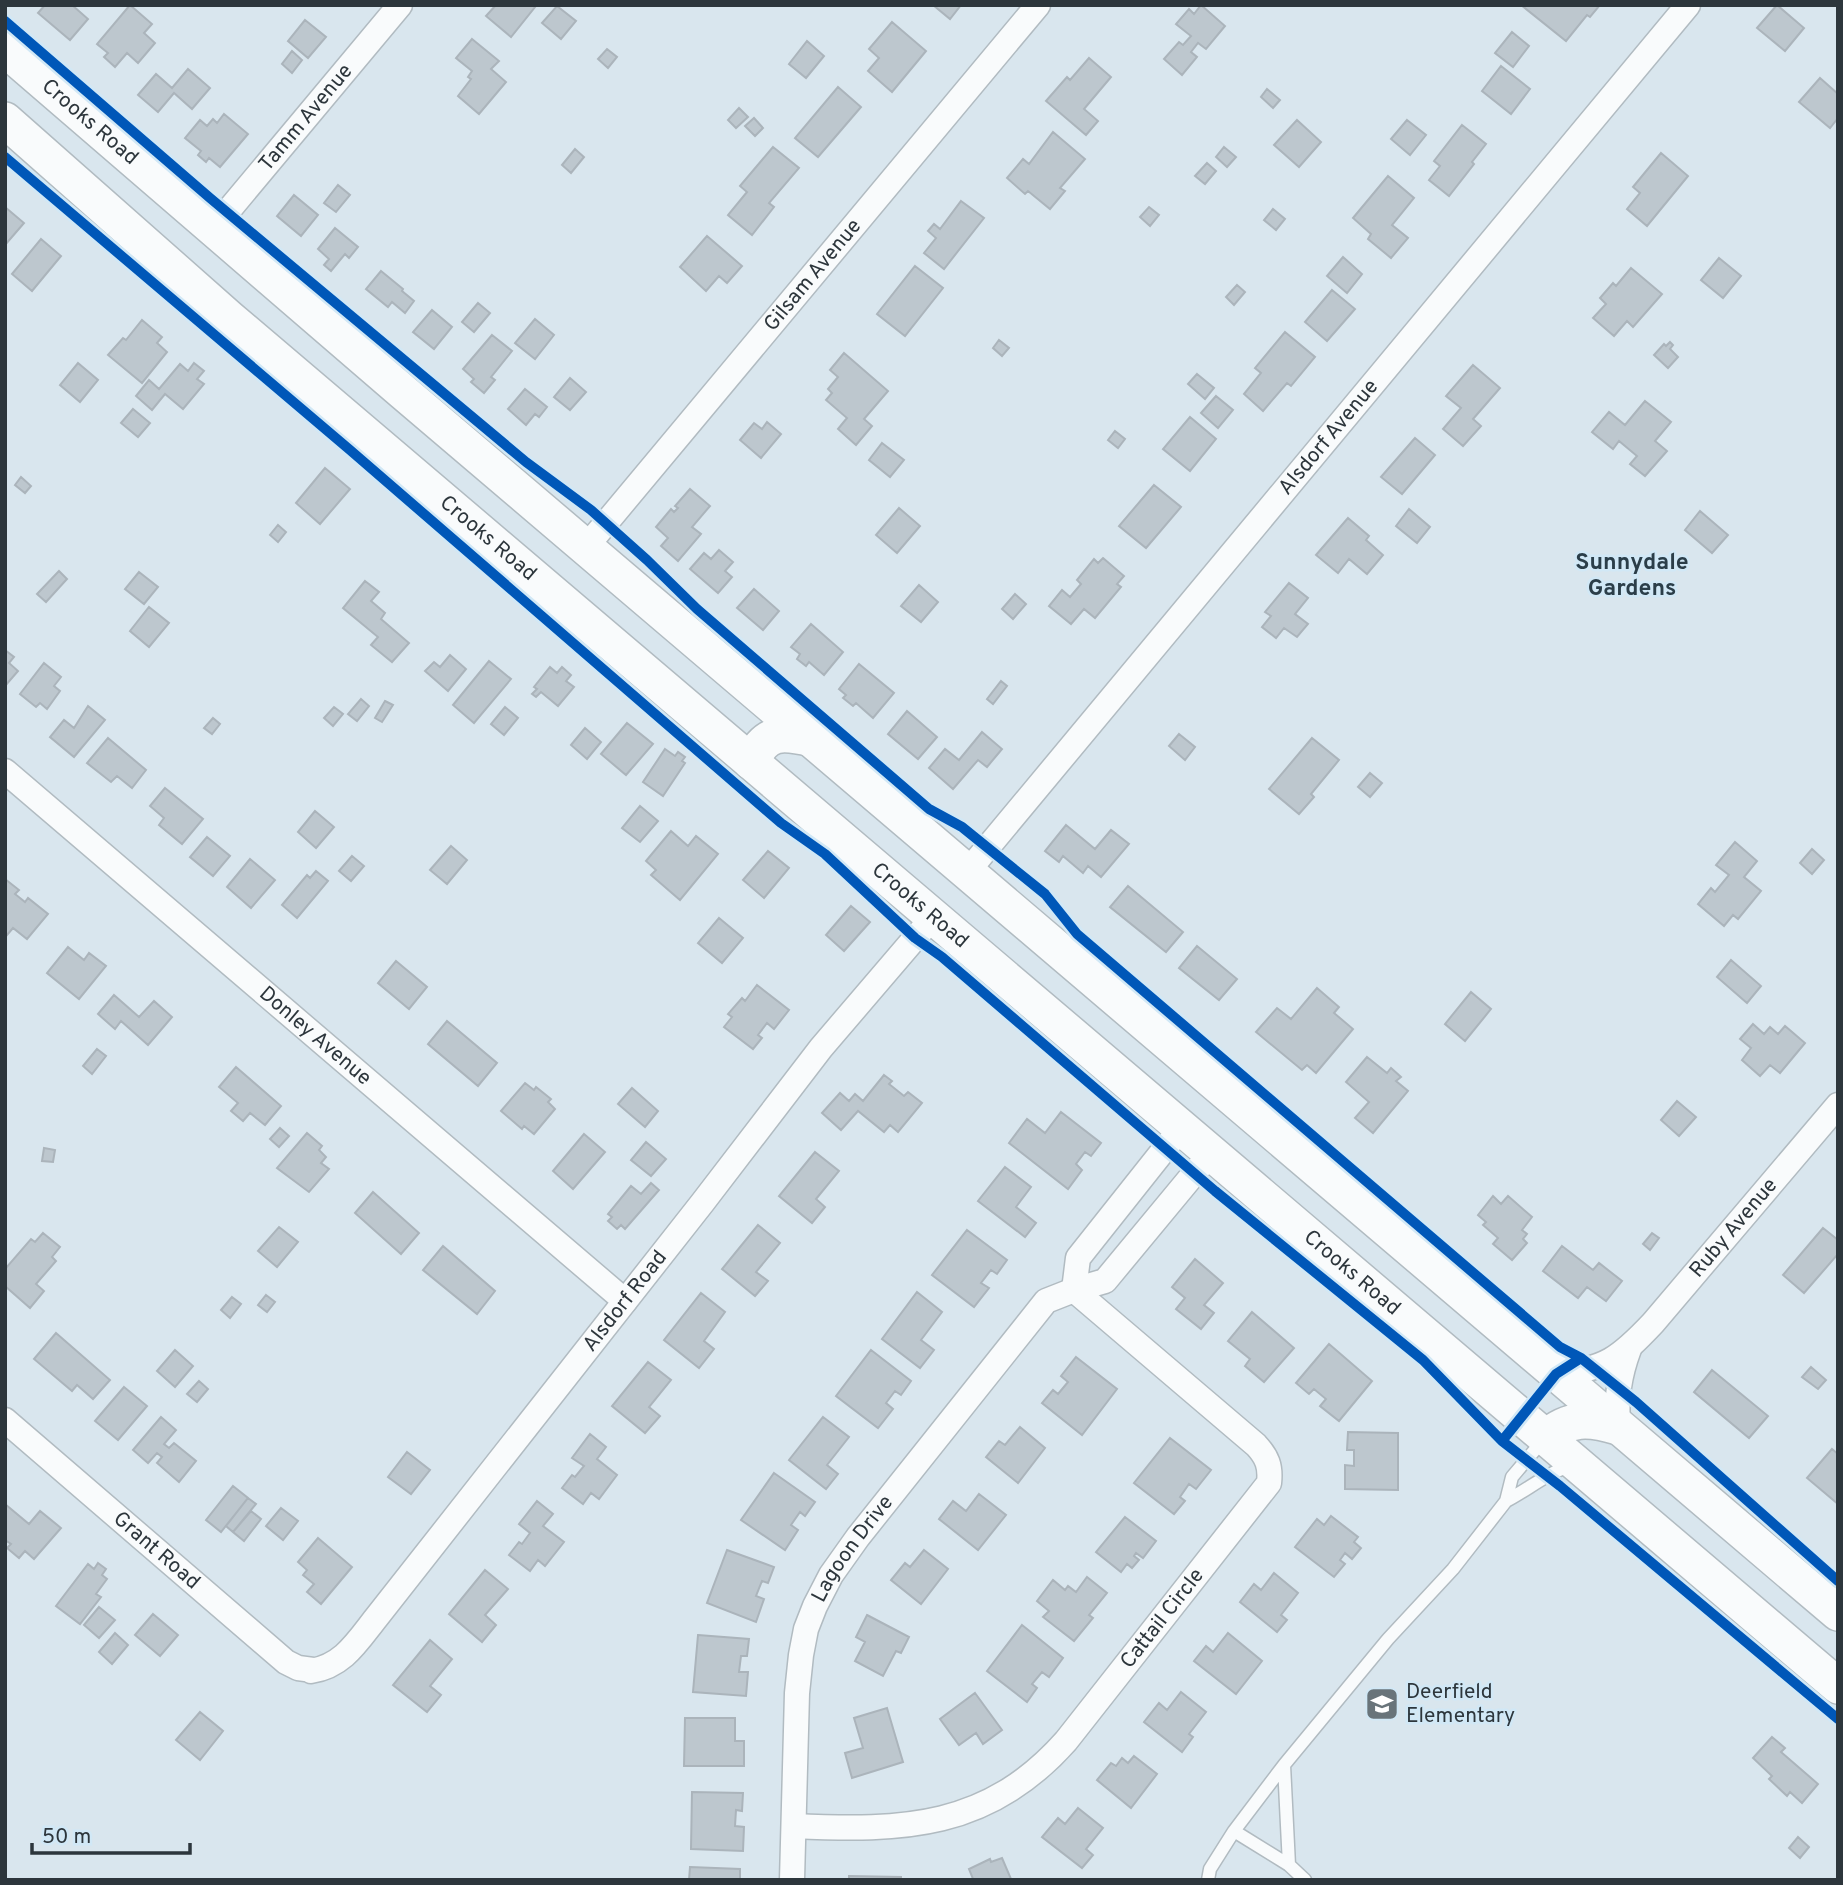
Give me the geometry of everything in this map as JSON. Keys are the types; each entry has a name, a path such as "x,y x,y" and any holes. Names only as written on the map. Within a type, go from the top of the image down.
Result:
{"main road":[{"name":"Crooks Road","path":"5,49 1838,1613"},
{"name":"Crooks Road","path":"5,120 229,318 1838,1686"},
{"path":"530,574 545,580 566,580 582,567 586,547"},
{"path":"751,762 762,743 773,736 787,733 812,739"},
{"path":"1281,1214 1307,1223 1321,1222 1332,1216 1343,1193"},
{"path":"1545,1438 1558,1427 1583,1420 1618,1427"}],"street":[{"name":"Tamm Avenue","path":"213,229 400,5"},
{"name":"Gilsam Avenue","path":"586,547 1038,5"},
{"name":"Alsdorf Avenue","path":"968,871 1688,5"},
{"name":"Donley Avenue","path":"5,771 625,1301"},
{"name":"Alsdorf Road","path":"313,1670 311,1671 325,1669 337,1663 350,1651 821,1048 933,917"},
{"name":"Ruby Avenue","path":"1556,1374 1595,1369 1629,1349 1838,1105"},
{"path":"1074,1290 1078,1258 1182,1127"},
{"name":"Lagoon Drive","path":"792,1880 797,1693 801,1655 806,1629 831,1575 858,1536 1046,1301 1105,1281 1211,1153"},
{"name":"Cattail Circle","path":"793,1826 872,1828 920,1824 962,1814 992,1800 1027,1778 1047,1762 1066,1741 1269,1483 1269,1464 1265,1454 1256,1445 1074,1290"},
{"name":"Ruby Avenue","path":"1618,1427 1618,1387 1629,1349"},
{"name":"Grant Road","path":"5,1419 286,1662 298,1668 313,1670"}],"lane":[{"path":"1208,1880 1210,1869 1234,1831 1284,1765 1388,1639 1453,1569 1506,1501 1512,1477 1545,1438"},
{"path":"1506,1501 1531,1488 1540,1479 1576,1464"},
{"path":"1284,1765 1289,1865"},
{"path":"1234,1831 1289,1865 1305,1880"}],"building":[{"path":"45,5 72,5 88,19 70,40 38,13"},
{"path":"130,5 152,24 144,33 155,43 138,63 127,53 115,67 104,57 108,53 97,44"},
{"path":"496,5 535,7 511,37 486,16"},
{"path":"933,5 961,5 950,19"},
{"path":"1201,5 1225,26 1206,49 1198,43 1191,52 1197,57 1182,75 1164,59 1179,42 1183,45 1191,36 1176,24 1189,9 1194,14"},
{"path":"1521,5 1600,5 1590,17 1587,15 1566,41"},
{"path":"1777,5 1804,28 1785,51 1757,28"},
{"path":"557,6 576,21 561,39 542,23"},
{"path":"305,20 326,37 308,58 288,41"},
{"path":"892,22 926,51 892,92 868,71 879,58 869,49"},
{"path":"1512,32 1529,46 1513,67 1495,53"},
{"path":"472,39 499,61 491,69 506,82 479,114 458,96 471,79 468,77 472,71 456,58"},
{"path":"807,41 824,56 806,78 789,64"},
{"path":"607,49 617,57 608,68 598,59"},
{"path":"292,51 302,60 292,73 282,64"},
{"path":"1089,58 1111,77 1084,109 1098,121 1086,135 1046,101 1067,77 1070,80"},
{"path":"1501,66 1530,89 1511,114 1482,91"},
{"path":"188,69 210,88 192,109 174,93 158,112 138,95 156,74 172,88"},
{"path":"1820,78 1838,94 1838,118 1830,128 1799,102"},
{"path":"838,87 861,107 818,157 795,138"},
{"path":"1267,89 1280,100 1273,108 1261,97"},
{"path":"739,108 748,117 736,128 728,120"},
{"path":"224,114 248,134 220,167 209,158 206,162 198,155 201,151 185,138 200,120 207,126 213,119 217,123"},
{"path":"754,118 763,128 755,136 745,126"},
{"path":"1297,120 1321,142 1299,167 1274,145"},
{"path":"1407,120 1426,135 1410,155 1391,139"},
{"path":"1462,125 1486,144 1449,196 1429,180 1440,166 1434,161"},
{"path":"1053,132 1085,159 1060,188 1065,191 1050,209 1028,191 1025,194 1007,178 1023,159 1029,164"},
{"path":"773,147 799,168 769,203 774,207 752,235 728,215 747,192 740,186"},
{"path":"1224,147 1236,157 1227,167 1216,157"},
{"path":"575,149 584,157 571,173 562,165"},
{"path":"1661,153 1688,176 1647,226 1627,209 1640,193 1633,187"},
{"path":"1207,163 1216,171 1205,184 1195,176"},
{"path":"1388,176 1414,198 1392,225 1408,238 1391,258 1368,239 1371,234 1353,218"},
{"path":"338,185 350,195 336,212 324,203"},
{"path":"294,195 318,215 301,236 277,216"},
{"path":"961,201 984,218 944,269 924,253 936,238 928,231 934,224 940,229"},
{"path":"5,207 24,223 5,245"},
{"path":"1149,207 1159,215 1150,226 1140,217"},
{"path":"1273,209 1285,219 1276,230 1264,220"},
{"path":"335,228 358,247 349,258 345,254 331,271 324,265 329,259 318,249"},
{"path":"707,236 742,266 727,283 719,276 706,291 680,267"},
{"path":"41,239 61,256 32,291 12,274"},
{"path":"1343,257 1362,274 1347,293 1327,276"},
{"path":"1719,258 1741,276 1723,298 1701,280"},
{"path":"915,266 943,288 905,336 877,314"},
{"path":"1631,268 1662,294 1633,327 1627,321 1614,336 1593,318 1606,304 1600,298 1613,283 1616,286"},
{"path":"381,271 414,301 405,313 392,302 388,307 366,289"},
{"path":"1237,285 1245,292 1234,305 1226,297"},
{"path":"1332,290 1355,309 1327,341 1305,322"},
{"path":"478,303 490,313 474,332 462,322"},
{"path":"432,310 452,327 434,349 413,332"},
{"path":"535,319 554,335 535,359 515,343"},
{"path":"142,320 162,337 157,343 167,352 142,383 108,355 123,338 126,340"},
{"path":"1285,332 1315,357 1291,386 1287,383 1263,411 1244,394 1261,373 1255,368"},
{"path":"492,335 512,351 491,377 495,380 484,393 471,382 474,379 463,369"},
{"path":"999,340 1009,348 1002,356 993,348"},
{"path":"1670,342 1673,345 1670,349 1678,357 1668,368 1654,355 1664,344 1666,346"},
{"path":"844,353 888,391 864,419 872,426 856,445 838,429 847,418 826,400 832,393 828,389 838,377 830,370"},
{"path":"78,363 98,380 80,402 60,385"},
{"path":"194,363 204,371 197,379 204,384 183,409 165,394 152,410 136,396 149,380 159,389 180,364 188,371"},
{"path":"1473,365 1500,388 1473,419 1481,426 1463,446 1443,429 1461,408 1446,396"},
{"path":"1197,374 1214,388 1205,399 1188,384"},
{"path":"570,378 586,392 570,410 554,397"},
{"path":"525,389 547,407 539,417 535,414 526,425 508,409"},
{"path":"1216,396 1233,410 1218,428 1201,413"},
{"path":"1645,401 1671,422 1655,441 1667,451 1645,476 1630,464 1637,456 1619,441 1613,449 1592,432 1609,412 1625,425"},
{"path":"133,409 150,423 138,437 121,423"},
{"path":"1190,417 1216,439 1190,471 1163,449"},
{"path":"767,422 781,434 761,458 740,440 754,423 762,429"},
{"path":"1115,431 1125,439 1118,448 1108,440"},
{"path":"1415,438 1435,455 1402,494 1381,477"},
{"path":"882,443 904,460 890,477 869,460"},
{"path":"325,468 350,489 320,524 296,503"},
{"path":"21,477 31,486 25,493 15,485"},
{"path":"1154,485 1181,507 1146,548 1119,526"},
{"path":"690,489 710,506 692,527 701,534 678,561 661,546 668,538 656,527 671,509 674,512 678,508 675,506"},
{"path":"899,508 920,526 897,553 876,535"},
{"path":"1409,509 1430,527 1417,543 1396,526"},
{"path":"1700,511 1728,535 1712,553 1685,530"},
{"path":"1348,518 1369,536 1366,540 1383,555 1367,574 1349,559 1338,573 1316,555"},
{"path":"278,525 286,532 278,542 270,535"},
{"path":"719,550 733,562 725,571 732,577 718,593 690,569 704,553 711,559"},
{"path":"1103,558 1124,576 1117,584 1121,587 1095,618 1084,609 1071,624 1049,606 1062,590 1070,597 1081,584 1077,580 1094,559 1098,563"},
{"path":"59,571 67,579 46,602 37,594"},
{"path":"139,572 158,587 144,604 125,589"},
{"path":"365,581 379,592 371,601 385,613 381,619 409,643 392,662 371,645 378,637 343,608"},
{"path":"1289,583 1308,598 1295,614 1308,624 1297,637 1284,628 1276,638 1262,627 1271,616 1265,612"},
{"path":"919,585 938,602 921,622 901,606"},
{"path":"754,589 779,611 763,630 737,608"},
{"path":"1015,594 1026,604 1013,619 1002,609"},
{"path":"149,607 169,623 149,647 130,631"},
{"path":"811,624 843,652 824,675 809,662 806,666 797,659 800,654 791,647"},
{"path":"5,650 14,657 9,663 18,671 5,686"},
{"path":"450,655 466,669 448,691 425,671 434,662 440,667"},
{"path":"489,661 511,679 474,723 453,705"},
{"path":"44,663 61,677 54,686 60,691 47,709 40,703 36,707 20,694"},
{"path":"859,664 894,693 873,718 856,703 853,706 843,698 846,695 839,689"},
{"path":"550,667 557,673 562,667 571,675 566,681 574,687 558,706 541,692 536,697 532,694 537,689 534,687"},
{"path":"1001,681 1007,686 993,704 987,699"},
{"path":"361,699 369,706 357,721 348,714"},
{"path":"385,701 393,705 382,722 375,718"},
{"path":"88,706 105,720 74,757 50,737 64,720 74,728"},
{"path":"334,707 343,714 333,726 324,718"},
{"path":"505,707 518,718 504,735 491,724"},
{"path":"907,711 937,737 918,759 888,734"},
{"path":"213,718 220,724 212,734 204,728"},
{"path":"627,723 653,744 626,775 601,754"},
{"path":"585,728 601,742 587,759 571,745"},
{"path":"982,732 1002,749 987,767 978,760 953,789 929,768 945,749 959,760"},
{"path":"1179,734 1195,747 1185,760 1169,746"},
{"path":"108,738 146,770 132,788 117,776 111,782 87,763"},
{"path":"1312,738 1339,760 1311,794 1314,797 1299,814 1269,789"},
{"path":"665,749 675,756 678,752 685,757 682,761 685,763 663,796 643,782"},
{"path":"1370,773 1382,783 1370,797 1358,787"},
{"path":"165,788 203,819 182,844 159,825 164,818 150,806"},
{"path":"640,806 658,821 640,842 622,828"},
{"path":"315,811 334,827 316,848 298,832"},
{"path":"1066,825 1095,849 1111,830 1129,844 1101,877 1088,866 1083,873 1063,856 1059,862 1045,851"},
{"path":"671,831 688,846 696,836 718,854 680,900 651,875 656,870 646,861"},
{"path":"207,837 230,856 213,876 190,857"},
{"path":"1735,842 1757,861 1744,877 1761,891 1738,919 1733,915 1724,926 1698,904 1711,888 1715,892 1729,875 1716,865"},
{"path":"451,846 467,860 447,884 430,870"},
{"path":"1812,849 1824,860 1812,874 1800,863"},
{"path":"768,851 789,868 764,898 743,880"},
{"path":"352,856 364,866 351,881 339,871"},
{"path":"250,859 275,880 251,908 227,887"},
{"path":"316,871 328,881 297,918 282,905 307,875 310,878"},
{"path":"5,879 19,890 15,894 25,902 28,898 48,914 27,939 13,928 7,935 5,933"},
{"path":"1128,886 1183,932 1166,952 1110,907"},
{"path":"851,906 870,922 844,951 826,935"},
{"path":"719,918 743,938 722,963 698,943"},
{"path":"1197,946 1237,979 1219,1000 1179,968"},
{"path":"68,947 84,960 89,953 106,966 79,999 47,973"},
{"path":"1731,960 1761,986 1747,1003 1717,977"},
{"path":"396,961 427,987 409,1009 378,983"},
{"path":"757,985 789,1010 774,1029 767,1023 758,1035 762,1038 753,1049 724,1027 732,1017 728,1014 742,998 745,1001"},
{"path":"1317,988 1339,1007 1334,1013 1353,1029 1316,1073 1307,1065 1302,1070 1256,1032 1277,1008 1291,1019"},
{"path":"1471,992 1491,1009 1465,1041 1445,1024"},
{"path":"114,995 139,1017 154,1001 172,1017 148,1045 121,1021 115,1029 98,1014"},
{"path":"447,1021 497,1063 478,1086 428,1044"},
{"path":"1753,1024 1764,1034 1770,1027 1778,1034 1785,1026 1805,1043 1780,1073 1770,1065 1760,1076 1742,1060 1751,1048 1740,1039"},
{"path":"97,1049 106,1056 92,1074 83,1066"},
{"path":"1367,1057 1387,1073 1391,1068 1401,1077 1396,1081 1408,1091 1373,1133 1355,1118 1369,1102 1346,1082"},
{"path":"236,1067 281,1106 265,1125 250,1113 243,1121 231,1111 238,1103 219,1087"},
{"path":"884,1075 892,1081 889,1084 904,1096 908,1092 922,1103 898,1132 890,1125 884,1132 858,1111 841,1130 822,1113 840,1093 849,1101 855,1094 863,1101"},
{"path":"525,1083 534,1090 536,1087 551,1099 548,1102 555,1109 534,1134 524,1126 522,1129 501,1111"},
{"path":"632,1088 658,1111 645,1127 618,1104"},
{"path":"1677,1101 1696,1117 1679,1136 1661,1120"},
{"path":"1061,1112 1101,1143 1091,1156 1085,1152 1076,1164 1082,1170 1068,1189 1009,1143 1027,1119 1045,1133"},
{"path":"280,1128 289,1136 279,1147 270,1139"},
{"path":"307,1133 322,1146 319,1150 326,1157 321,1163 329,1169 309,1192 277,1168"},
{"path":"584,1134 605,1152 573,1189 553,1171"},
{"path":"646,1142 666,1159 651,1176 631,1160"},
{"path":"44,1148 55,1150 53,1162 42,1161"},
{"path":"815,1152 839,1171 816,1199 825,1207 812,1223 779,1196"},
{"path":"1005,1167 1031,1187 1016,1207 1036,1223 1025,1237 978,1201"},
{"path":"651,1183 659,1190 625,1229 621,1225 617,1229 608,1221 612,1217 608,1214 631,1186 641,1194"},
{"path":"373,1192 419,1233 401,1254 355,1213"},
{"path":"1493,1196 1501,1204 1508,1196 1532,1217 1522,1230 1527,1234 1523,1239 1527,1243 1512,1260 1493,1244 1498,1238 1483,1225 1486,1222 1478,1215"},
{"path":"758,1225 780,1243 756,1272 768,1281 755,1296 722,1269"},
{"path":"279,1227 298,1242 277,1267 258,1251"},
{"path":"1823,1228 1838,1240 1838,1254 1804,1293 1783,1275"},
{"path":"967,1230 1007,1260 997,1274 991,1270 981,1283 989,1288 974,1307 932,1275"},
{"path":"43,1233 60,1247 52,1257 56,1261 36,1284 44,1291 30,1308 5,1286 5,1269 31,1239 35,1242"},
{"path":"1652,1233 1659,1238 1650,1250 1643,1244"},
{"path":"443,1246 495,1291 477,1314 423,1270"},
{"path":"1562,1246 1593,1270 1599,1263 1622,1281 1606,1301 1587,1287 1578,1298 1543,1271"},
{"path":"1195,1259 1223,1283 1204,1305 1214,1313 1201,1329 1176,1309 1185,1298 1172,1287"},
{"path":"917,1292 942,1312 921,1340 934,1350 920,1368 882,1339"},
{"path":"701,1293 725,1312 704,1341 714,1349 699,1368 664,1340"},
{"path":"266,1295 275,1302 267,1312 258,1305"},
{"path":"232,1297 241,1304 230,1318 221,1310"},
{"path":"1252,1312 1294,1348 1264,1382 1245,1366 1250,1359 1228,1341"},
{"path":"56,1333 110,1380 93,1399 77,1385 72,1391 34,1359"},
{"path":"1329,1344 1372,1381 1339,1421 1320,1406 1326,1399 1314,1389 1309,1394 1296,1383"},
{"path":"175,1350 193,1366 175,1387 157,1371"},
{"path":"871,1350 911,1381 901,1395 895,1391 886,1403 893,1409 878,1428 836,1396"},
{"path":"1076,1357 1117,1389 1082,1435 1042,1403 1053,1390 1058,1394 1068,1382 1061,1376"},
{"path":"648,1362 671,1380 649,1407 660,1416 645,1433 612,1406"},
{"path":"1811,1367 1826,1380 1818,1389 1802,1377"},
{"path":"1712,1370 1768,1416 1749,1438 1694,1392"},
{"path":"199,1381 208,1389 197,1402 187,1394"},
{"path":"124,1387 147,1406 118,1440 95,1421"},
{"path":"161,1417 176,1430 164,1444 169,1448 174,1443 196,1461 179,1482 157,1463 162,1457 157,1453 148,1463 133,1450"},
{"path":"823,1417 849,1437 827,1465 838,1474 826,1489 789,1460"},
{"path":"1020,1427 1045,1448 1018,1483 986,1457 999,1441 1005,1445"},
{"path":"1348,1432 1398,1433 1398,1490 1345,1489 1345,1465 1354,1466 1354,1450 1347,1450"},
{"path":"590,1434 606,1447 597,1459 617,1475 599,1499 591,1493 583,1504 562,1488 572,1475 575,1477 584,1466 572,1458"},
{"path":"1170,1438 1211,1470 1196,1489 1189,1484 1180,1497 1185,1501 1174,1514 1134,1483"},
{"path":"1832,1449 1838,1454 1838,1504 1807,1478"},
{"path":"407,1452 430,1470 411,1494 388,1477"},
{"path":"774,1473 815,1502 805,1516 800,1512 791,1525 798,1530 785,1550 741,1520"},
{"path":"233,1486 248,1498 221,1532 206,1520"},
{"path":"979,1494 1006,1515 978,1550 939,1519 953,1501 966,1511"},
{"path":"248,1498 256,1504 233,1532 226,1526"},
{"path":"537,1501 553,1514 543,1526 564,1542 545,1566 538,1560 530,1571 509,1555 530,1533 519,1524"},
{"path":"5,1504 29,1524 40,1511 61,1528 34,1559 25,1551 19,1558 7,1548 11,1544 5,1540"},
{"path":"281,1508 298,1521 283,1540 266,1526"},
{"path":"251,1511 261,1519 244,1541 233,1532"},
{"path":"1331,1516 1358,1537 1354,1542 1361,1548 1352,1559 1345,1553 1340,1560 1345,1564 1334,1577 1295,1547 1317,1519 1324,1525"},
{"path":"1125,1517 1156,1541 1143,1558 1136,1553 1134,1556 1139,1560 1132,1568 1127,1564 1121,1572 1096,1552"},
{"path":"318,1538 352,1567 321,1604 307,1592 314,1584 303,1575 307,1570 298,1562"},
{"path":"727,1550 774,1567 768,1583 762,1581 756,1596 764,1599 756,1622 707,1603"},
{"path":"924,1550 948,1569 921,1604 891,1580 905,1563 910,1567"},
{"path":"98,1563 106,1569 102,1575 107,1579 96,1594 101,1597 80,1624 56,1606 88,1564 94,1569"},
{"path":"485,1570 508,1589 485,1615 496,1625 482,1642 449,1614"},
{"path":"1274,1573 1298,1593 1281,1615 1287,1620 1277,1632 1240,1602 1254,1584 1261,1590"},
{"path":"1087,1577 1107,1593 1089,1615 1093,1618 1074,1641 1043,1617 1049,1611 1037,1601 1053,1580 1065,1590 1068,1586 1076,1592"},
{"path":"99,1607 115,1620 99,1638 84,1625"},
{"path":"153,1614 178,1635 160,1656 135,1635"},
{"path":"867,1615 909,1637 901,1653 896,1651 883,1676 855,1661 865,1642 856,1637"},
{"path":"1022,1625 1063,1658 1049,1677 1042,1672 1032,1684 1037,1688 1027,1702 987,1671"},
{"path":"115,1633 128,1645 112,1664 99,1652"},
{"path":"1228,1633 1262,1661 1236,1694 1194,1661 1206,1646 1213,1652"},
{"path":"698,1635 749,1639 747,1656 741,1656 739,1672 748,1672 746,1696 693,1692"},
{"path":"430,1640 452,1659 430,1686 441,1695 427,1712 393,1685"},
{"path":"1181,1692 1206,1712 1189,1734 1193,1737 1182,1752 1144,1722 1159,1703 1167,1710"},
{"path":"975,1693 1002,1730 983,1744 976,1733 959,1745 940,1719"},
{"path":"887,1708 903,1762 852,1778 845,1753 863,1748 854,1718"},
{"path":"200,1712 223,1731 200,1760 176,1740"},
{"path":"685,1718 735,1718 735,1741 744,1741 744,1766 684,1766"},
{"path":"1772,1737 1785,1748 1781,1752 1818,1784 1802,1803 1790,1792 1787,1796 1769,1779 1772,1776 1753,1758"},
{"path":"1134,1756 1157,1774 1131,1808 1097,1780 1111,1763 1116,1766 1122,1758 1128,1763"},
{"path":"692,1792 743,1793 742,1811 736,1810 735,1826 744,1827 743,1851 691,1849"},
{"path":"1078,1808 1103,1828 1086,1849 1093,1855 1082,1868 1042,1837 1058,1818 1065,1824"},
{"path":"1798,1837 1809,1847 1800,1858 1789,1848"},
{"path":"1002,1858 1011,1879 970,1880 973,1879 969,1869 990,1859 991,1862"},
{"path":"690,1867 740,1869 740,1880 689,1880"},
{"path":"849,1876 901,1877 901,1880 849,1880"}],"cycle path":[{"path":"5,21 210,198 526,462 591,510 697,609 929,809 962,827 1045,894 1077,934 1560,1347 1581,1358 1636,1402 1838,1581"},
{"path":"5,157 350,450 781,823 825,854 915,938 942,957 1215,1191 1423,1360 1502,1441 1560,1486 1838,1719"},
{"path":"1502,1441 1556,1374 1581,1358"}],"place":[{"name":"Deerfield Elementary","path":"1382,1704"}],"district":[{"name":"Sunnydale Gardens","path":"1632,576"}]}
